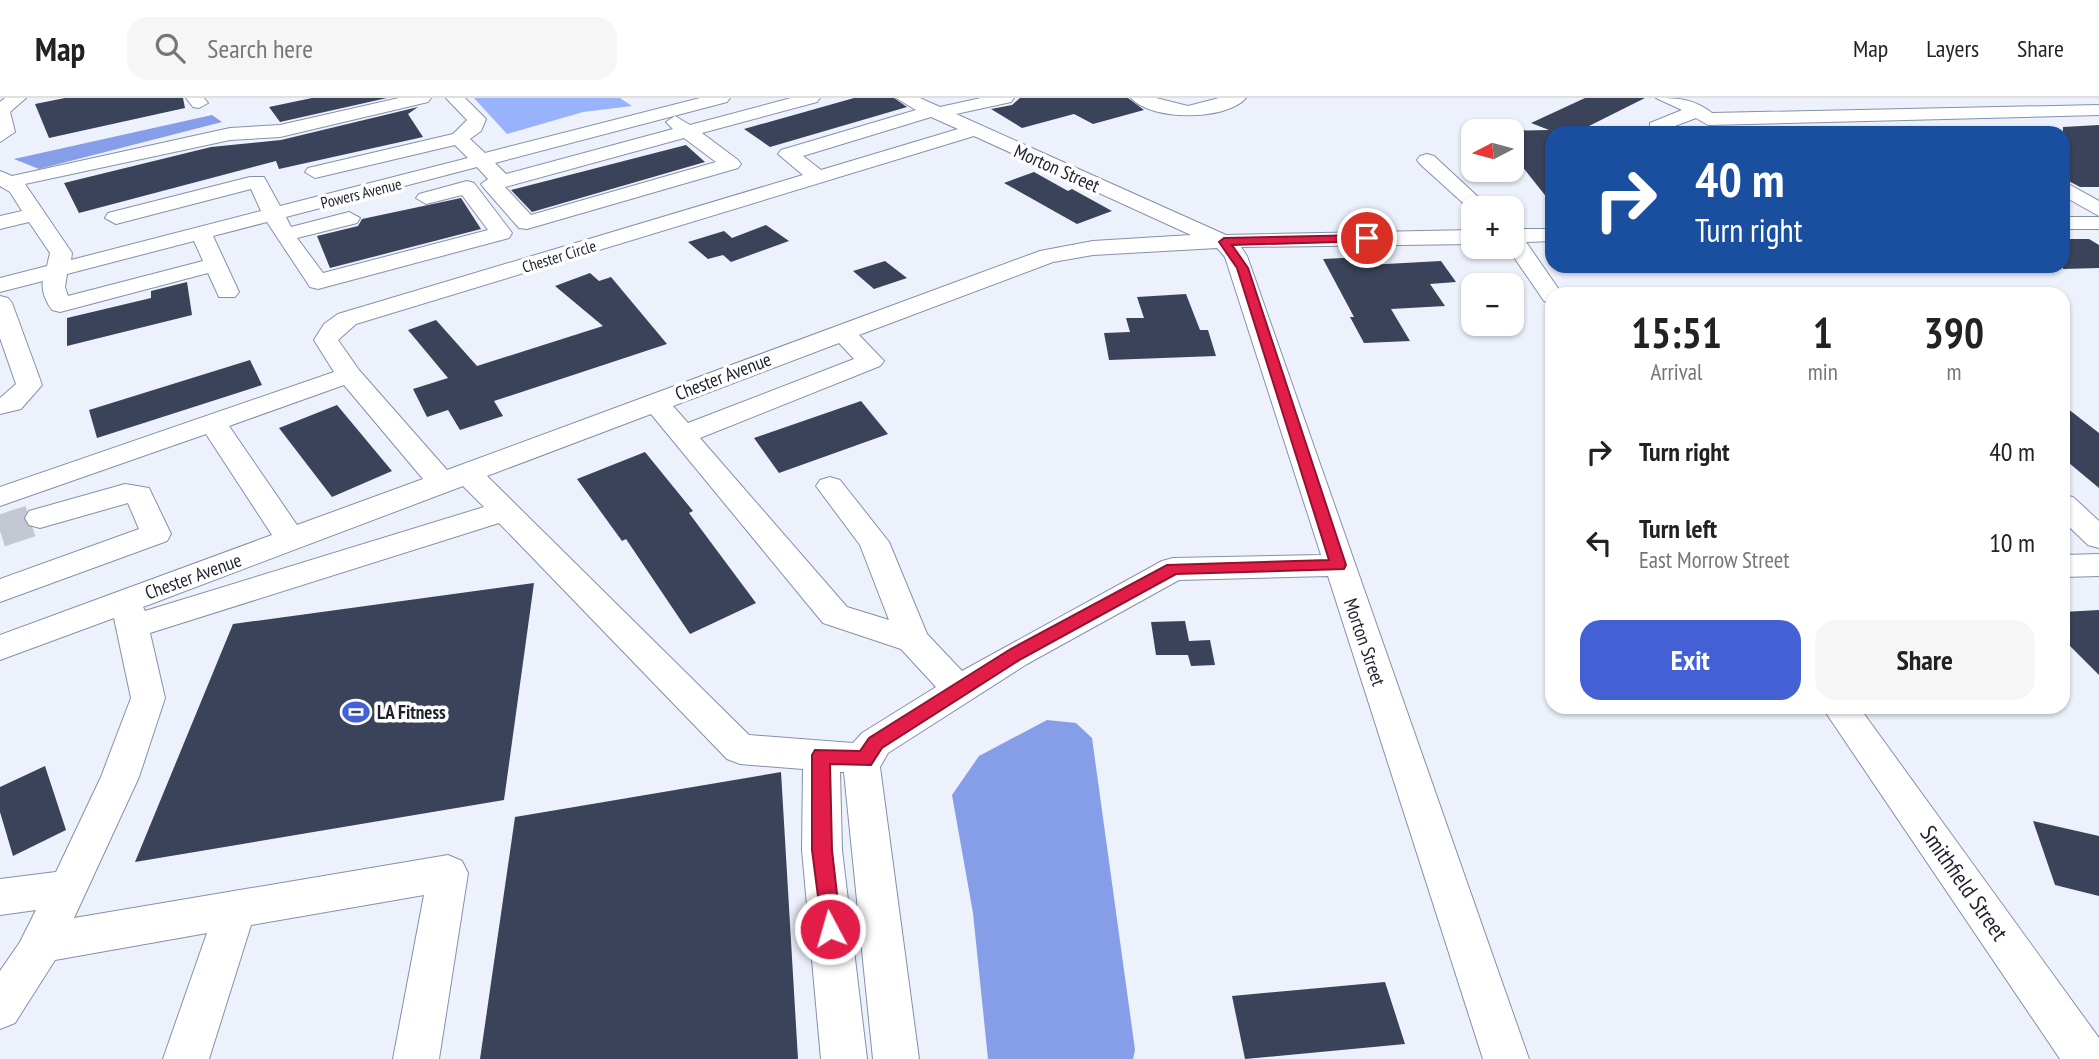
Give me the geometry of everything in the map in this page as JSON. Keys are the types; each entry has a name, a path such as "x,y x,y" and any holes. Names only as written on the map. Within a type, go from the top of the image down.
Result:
{"street":[{"path":"0,136 6,132 0,110 16,98"},
{"path":"216,264 60,305 53,287 61,253 34,214 5,180 58,169 79,169 230,134 280,131 422,98"},
{"path":"315,172 459,138 474,127 477,119 455,98"},
{"name":"Powers Avenue","path":"1,301 59,269 201,233 279,224 437,184 481,161 721,98"},
{"path":"731,164 527,223 491,184 811,98"},
{"name":"Morton Street","path":"905,98 936,107 974,130 1224,242 1243,268 1339,565 1506,1059"},
{"path":"819,178 788,154 936,107 964,108 1005,98"},
{"path":"1140,98 1178,113 1188,114 1237,98"},
{"path":"1665,98 1704,115 1716,126"},
{"path":"1659,126 1679,116 1704,115 1900,115 2099,110"},
{"path":"663,113 769,193"},
{"path":"1900,115 1915,126"},
{"name":"Chester Circle","path":"870,751 821,755 740,749 504,511 453,477 349,375 326,341 333,329 347,319 974,130"},
{"path":"459,138 502,181"},
{"path":"1427,160 1467,196"},
{"path":"116,218 257,181 279,224 318,282 501,233 467,187 437,184 404,204"},
{"path":"2070,191 2099,195"},
{"path":"2070,191 2099,210"},
{"path":"0,223 34,214"},
{"path":"279,224 364,214"},
{"path":"538,220 566,254"},
{"path":"2070,223 2099,222"},
{"path":"201,233 227,292"},
{"path":"1524,236 1545,235"},
{"name":"Chester Avenue","path":"0,648 139,606 291,540 453,477 1048,256 1113,246 1461,237"},
{"path":"1524,255 1546,287"},
{"path":"0,406 12,402 29,385 1,301"},
{"path":"683,435 871,361 841,331"},
{"path":"0,497 349,375"},
{"path":"655,402 835,615 913,639"},
{"path":"212,422 291,540"},
{"path":"830,486 874,542 913,639 959,690"},
{"path":"0,591 156,534 139,495 125,493 40,518"},
{"path":"2070,510 2099,538"},
{"path":"139,606 504,511"},
{"path":"0,1008 41,943 68,888 120,777 148,698 139,606 140,540"},
{"path":"896,1059 862,767 870,751 1015,655 1173,569 1339,565"},
{"path":"2070,566 2099,565"},
{"name":"Smithfield Street","path":"1845,714 2087,1059"},
{"path":"821,755 822,850 844,1059"},
{"path":"41,943 448,873 416,1059"},
{"path":"0,897 68,888"},
{"path":"186,1059 236,909"}],"shaded area":[{"path":"474,98 620,98 632,106 583,112 507,134"},
{"path":"212,115 222,122 39,169 14,159"},
{"path":"1047,720 1076,723 1092,738 1135,1050 1133,1059 988,1059 973,913 952,795 979,756"}],"building":[{"path":"65,98 183,98 185,108 49,138 35,104"},
{"path":"312,98 387,98 280,122 269,107"},
{"path":"854,98 894,98 907,107 770,147 744,129"},
{"path":"1020,98 1128,98 1144,110 1093,124 1074,114 1022,128 991,109 1012,105"},
{"path":"1585,98 1645,98 1589,126 1545,126 1545,128 1531,123"},
{"path":"418,107 408,114 423,137 279,169 276,161 79,213 64,183 211,147 281,140"},
{"path":"2099,125 2099,187 2080,187 2070,182 2070,127"},
{"path":"1524,130 1545,130 1545,195 1524,169"},
{"path":"686,145 705,162 532,212 511,190"},
{"path":"1034,172 1112,211 1077,224 1004,183"},
{"path":"461,198 481,229 330,268 317,236 358,226 362,219"},
{"path":"766,225 789,241 731,262 723,255 708,259 688,242 724,231 732,238"},
{"path":"2070,239 2089,239 2099,245 2099,268 2070,269"},
{"path":"1363,257 1367,265 1441,261 1456,282 1430,284 1445,306 1391,309 1410,341 1364,343 1350,317 1354,317 1323,259"},
{"path":"885,261 907,278 874,289 853,271"},
{"path":"590,273 599,281 611,277 667,344 494,401 503,416 460,430 448,410 427,417 413,389 448,378 408,330 436,320 477,366 603,326 555,286"},
{"path":"187,282 192,315 67,346 67,318 151,298 151,291"},
{"path":"1186,294 1200,330 1208,330 1216,356 1109,360 1104,333 1130,332 1126,318 1144,318 1137,297"},
{"path":"250,360 262,385 97,438 89,410"},
{"path":"861,401 888,434 779,473 754,438"},
{"path":"337,405 392,471 332,497 279,428"},
{"path":"2070,410 2099,433 2099,488 2070,464"},
{"path":"645,452 693,511 689,513 756,603 690,634 626,539 622,541 577,479"},
{"name":"LA Fitness","path":"534,583 504,800 135,862 233,624"},
{"path":"2099,610 2099,675 2070,646 2070,612"},
{"path":"1185,621 1189,641 1210,640 1215,665 1191,666 1188,655 1156,655 1151,622"},
{"path":"45,766 66,830 13,856 0,812 0,787"},
{"path":"781,772 798,1059 480,1059 515,817"},
{"path":"2033,821 2099,836 2099,896 2055,885"},
{"path":"1385,982 1405,1044 1245,1059 1232,996"}],"tunnel":[{"path":"0,531 40,518"}],"place":[{"name":"LA Fitness","path":"356,712"}],"route":[{"path":"830,929 822,850 821,755 865,759 875,743 1015,655 1173,569 1339,565 1243,268 1224,242 1367,238"}]}
